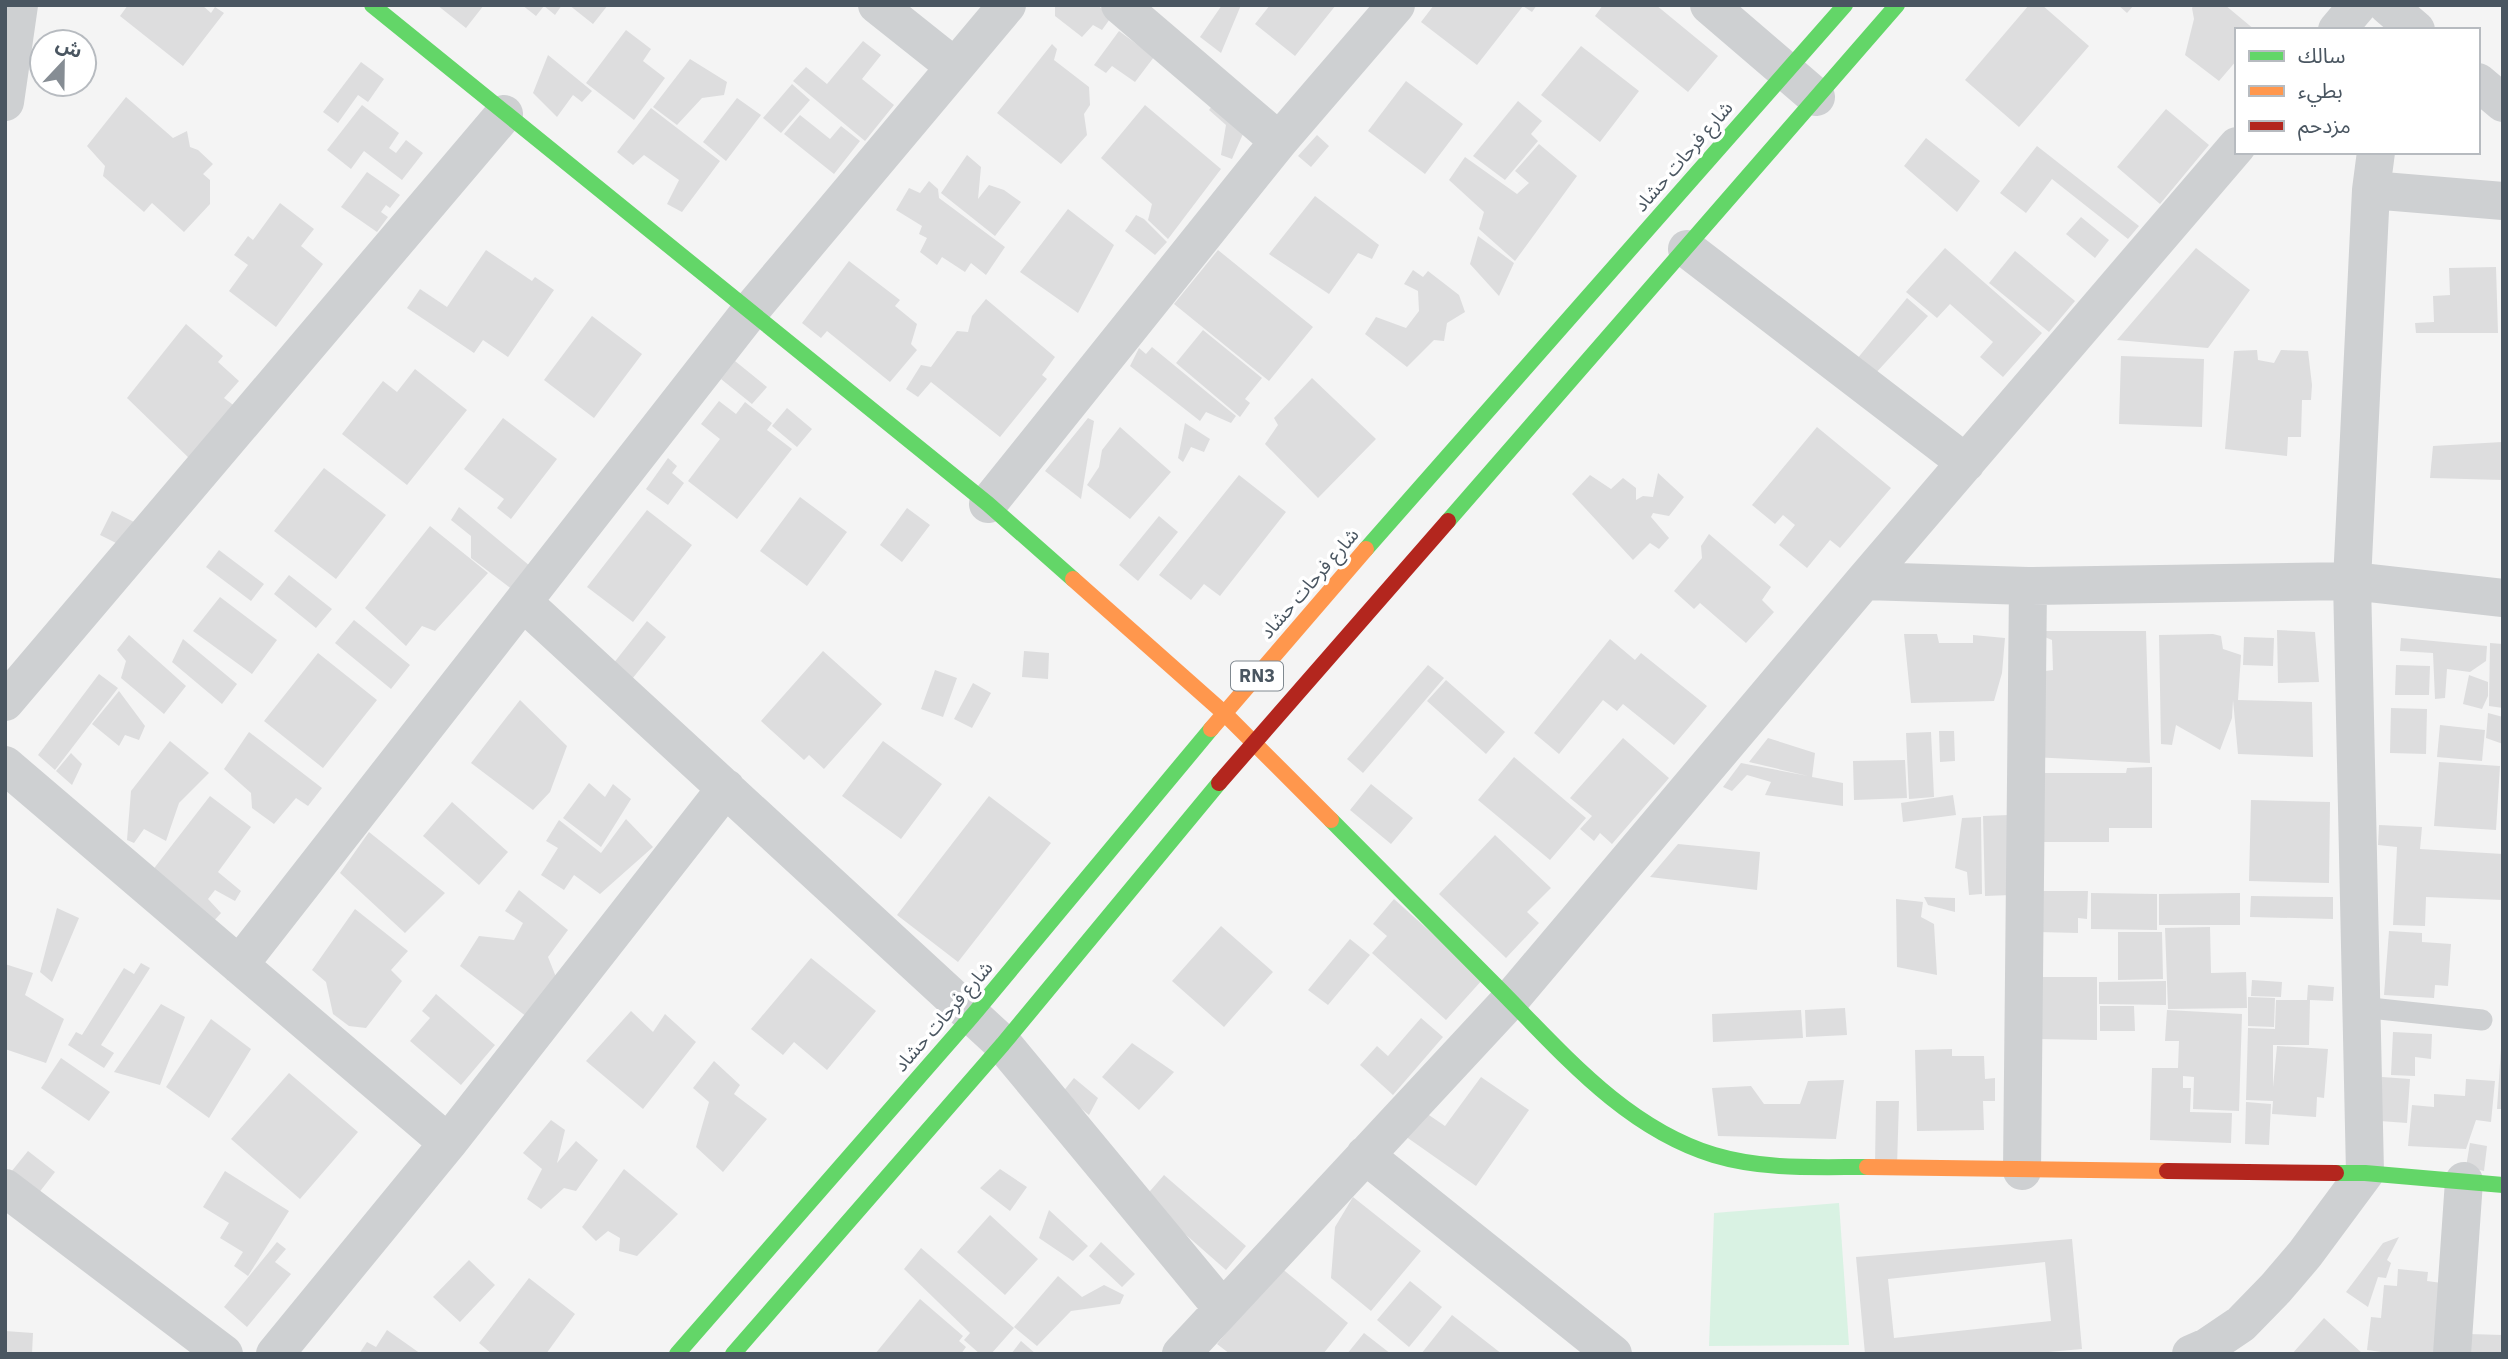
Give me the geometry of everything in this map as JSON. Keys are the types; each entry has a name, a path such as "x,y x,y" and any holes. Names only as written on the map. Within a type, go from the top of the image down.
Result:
{"main road":[{"path":"372,5 988,504 1224,713 1591,1081 1626,1111 1697,1152 1737,1163 1766,1166 2365,1174 2503,1185"},
{"name":"شارع فرحات حشاد","path":"677,1354 973,1015 1224,713 1845,5"},
{"name":"RN3","path":"733,1354 1003,1044 1252,743 1687,249 1897,5"},
{"path":"1540,350 1576,376"}],"street":[{"path":"5,102 19,5"},
{"path":"877,5 955,67"},
{"path":"239,965 751,310 1007,5"},
{"path":"1119,5 1279,141"},
{"path":"988,504 1279,141 1396,5"},
{"path":"1709,5 1816,97"},
{"path":"2339,28 2358,5"},
{"path":"2480,84 2503,103"},
{"path":"5,702 504,114"},
{"path":"1181,1354 1511,999 2235,148"},
{"path":"2190,1354 2207,1348 2241,1324 2276,1288 2365,1174 2352,581 2371,190 2376,154"},
{"path":"2371,190 2503,201"},
{"path":"1687,249 1966,463"},
{"path":"1864,582 2028,586 2352,581 2503,598"},
{"path":"2022,1171 2028,586"},
{"path":"524,603 1003,1044 1222,1308"},
{"path":"5,765 448,1143"},
{"path":"275,1354 448,1143 726,788"},
{"path":"1365,1154 1613,1354"},
{"path":"2452,1354 2464,1181"},
{"path":"5,1188 223,1354"}],"lane":[{"path":"2361,1007 2482,1020"}],"green space":[{"path":"1839,1203 1849,1345 1709,1346 1714,1213"}],"building":[{"path":"128,5 202,5 211,13 215,7 224,13 183,66 120,16"},
{"path":"437,5 484,5 466,28"},
{"path":"522,5 562,5 555,15 544,6 536,16"},
{"path":"569,5 608,5 593,24"},
{"path":"1055,5 1097,5 1112,16 1102,30 1093,25 1082,37 1055,16"},
{"path":"1222,5 1241,5 1221,53 1200,37"},
{"path":"1270,5 1336,5 1295,56 1255,24"},
{"path":"1434,5 1537,5 1532,12 1523,6 1477,65 1421,22"},
{"path":"1603,5 1656,5 1718,56 1688,92 1595,16"},
{"path":"2029,5 2042,5 2089,46 2019,127 1965,80"},
{"path":"2118,5 2134,5 2127,13"},
{"path":"2194,5 2225,5 2253,28 2235,28 2235,62 2219,81 2185,55 2194,19"},
{"path":"626,30 651,49 643,61 665,78 634,120 586,83"},
{"path":"1119,31 1154,57 1135,82 1112,66 1106,73 1094,65"},
{"path":"863,41 881,55 862,79 894,105 865,141 793,81 806,67 827,84"},
{"path":"1052,44 1057,49 1054,60 1089,87 1090,105 1084,114 1087,135 1061,164 997,113"},
{"path":"1581,46 1639,91 1600,142 1541,95"},
{"path":"548,55 592,91 582,102 573,95 557,117 533,93"},
{"path":"690,59 727,82 724,95 702,98 677,125 653,107"},
{"path":"361,62 384,79 368,102 358,95 338,123 323,112"},
{"path":"1406,81 1463,124 1425,174 1368,131"},
{"path":"792,84 810,100 781,133 763,118"},
{"path":"126,97 173,138 187,131 190,147 198,150 213,164 203,174 210,180 210,204 184,232 152,203 144,212 103,176 105,166 87,146"},
{"path":"737,98 761,115 726,161 703,142"},
{"path":"1216,101 1246,127 1232,159 1221,155 1226,125 1209,110"},
{"path":"1518,101 1542,121 1531,134 1538,141 1505,180 1473,156"},
{"path":"362,105 399,133 389,148 396,153 406,140 423,153 402,180 364,151 351,169 327,150"},
{"path":"1145,105 1221,169 1168,239 1148,220 1152,204 1101,158"},
{"path":"651,108 720,161 682,212 667,204 679,180 644,155 633,165 617,152"},
{"path":"2166,109 2209,145 2160,204 2117,167"},
{"path":"800,115 830,139 841,126 860,141 834,174 784,134"},
{"path":"1317,135 1329,146 1311,167 1298,156"},
{"path":"1926,138 1980,181 1957,212 1904,166"},
{"path":"1539,144 1577,176 1515,261 1479,229 1484,212 1449,180 1465,157 1517,194 1529,183 1515,171"},
{"path":"2037,146 2139,226 2128,239 2052,179 2026,213 2000,193"},
{"path":"967,155 981,167 978,199 989,185 1004,190 1021,202 995,236 941,193"},
{"path":"367,172 400,195 390,208 386,205 381,212 388,217 377,232 341,207"},
{"path":"929,181 938,189 939,198 1005,247 986,275 971,263 965,272 942,257 937,265 920,252 927,238 919,234 922,226 896,210 909,188 920,193"},
{"path":"1315,196 1379,245 1372,259 1358,253 1329,294 1269,254"},
{"path":"280,203 314,229 301,246 323,264 276,327 229,291 248,265 234,255 248,236 253,240"},
{"path":"1068,209 1114,245 1078,313 1020,272"},
{"path":"1136,215 1144,219 1167,242 1155,255 1125,231"},
{"path":"2081,217 2109,240 2095,258 2066,234"},
{"path":"1478,236 1514,263 1499,296 1470,264"},
{"path":"1945,248 2042,333 2003,377 1980,357 1993,342 1950,304 1937,318 1906,292"},
{"path":"2196,248 2250,290 2208,348 2117,340"},
{"path":"486,250 532,281 535,277 554,290 508,357 483,340 474,353 407,308 420,289 447,307"},
{"path":"1218,250 1313,327 1269,381 1174,304"},
{"path":"2015,251 2075,301 2049,332 1989,283"},
{"path":"849,261 900,300 895,306 917,324 911,344 917,350 890,382 827,331 821,338 802,323"},
{"path":"2496,267 2498,333 2416,333 2415,323 2434,322 2433,296 2450,295 2449,268"},
{"path":"1413,270 1423,277 1428,271 1459,295 1465,312 1447,323 1444,341 1434,340 1407,367 1365,334 1376,317 1406,328 1419,311 1418,291 1404,284"},
{"path":"1907,298 1928,316 1874,375 1857,359"},
{"path":"986,299 1055,357 1042,375 1047,379 1000,437 931,382 918,397 906,389 921,365 931,367 957,331 968,332 972,316"},
{"path":"592,316 642,354 594,418 544,380"},
{"path":"186,324 223,356 218,362 239,381 224,398 236,407 191,460 127,398"},
{"path":"1203,330 1262,378 1245,399 1250,403 1240,417 1176,363"},
{"path":"1152,347 1236,416 1231,423 1206,412 1200,421 1130,366 1139,348 1146,354"},
{"path":"2257,350 2258,360 2274,363 2281,350 2308,351 2311,400 2302,400 2301,437 2288,437 2287,456 2225,449 2234,351"},
{"path":"2121,356 2204,359 2202,427 2119,424"},
{"path":"735,361 767,387 752,404 721,379"},
{"path":"415,369 467,410 407,485 342,434 383,381 397,392"},
{"path":"1312,378 1376,439 1318,498 1265,444 1278,425 1274,418"},
{"path":"719,401 736,414 745,402 772,423 767,430 792,449 737,519 688,481 720,439 701,424"},
{"path":"787,408 812,429 797,447 772,426"},
{"path":"503,418 557,459 511,519 497,508 504,499 464,469"},
{"path":"1088,418 1094,421 1081,499 1045,471"},
{"path":"1185,423 1210,439 1204,452 1191,447 1183,462 1178,458"},
{"path":"1120,427 1171,472 1130,519 1087,485 1099,467 1102,450"},
{"path":"1817,427 1891,488 1840,548 1830,540 1807,568 1779,545 1795,525 1783,515 1775,524 1752,505"},
{"path":"2502,442 2503,480 2430,478 2433,446"},
{"path":"668,458 677,466 672,473 684,483 668,505 646,489"},
{"path":"324,468 386,515 336,579 274,531"},
{"path":"1658,473 1684,497 1669,516 1653,513 1651,517 1669,538 1659,549 1650,543 1633,560 1572,494 1590,475 1611,489 1623,478 1636,488 1636,500 1643,496 1653,497"},
{"path":"1239,475 1286,512 1220,596 1204,584 1191,600 1159,575"},
{"path":"800,497 847,532 807,586 760,551"},
{"path":"459,507 530,566 513,590 471,558 471,536 451,520"},
{"path":"907,508 930,525 902,562 880,545"},
{"path":"647,510 692,545 633,622 587,587"},
{"path":"112,511 136,523 124,547 100,535"},
{"path":"1159,516 1178,532 1138,581 1119,565"},
{"path":"430,526 488,573 435,631 422,626 406,646 365,608"},
{"path":"1709,534 1771,587 1762,600 1774,612 1746,643 1700,603 1694,609 1674,591 1702,558 1701,546"},
{"path":"219,550 264,584 251,601 206,567"},
{"path":"289,575 332,609 316,628 274,594"},
{"path":"220,597 277,640 252,674 193,631"},
{"path":"354,620 410,665 391,689 335,643"},
{"path":"647,621 666,637 632,679 613,664"},
{"path":"2277,630 2315,632 2319,682 2278,683"},
{"path":"2030,631 2146,631 2150,763 2032,757 2031,673 2053,670 2052,640"},
{"path":"1904,634 1937,634 1939,643 1973,643 1973,635 2005,638 2002,673 1994,701 1911,703"},
{"path":"129,635 186,686 164,714 121,678 126,661 117,650"},
{"path":"2159,635 2221,636 2223,649 2241,655 2238,700 2312,702 2313,757 2238,754 2233,700 2232,718 2220,750 2176,725 2172,745 2161,744"},
{"path":"2244,637 2274,638 2273,666 2243,665"},
{"path":"2401,638 2487,646 2486,661 2470,672 2447,669 2445,698 2435,699 2433,653 2400,651"},
{"path":"183,639 237,684 222,704 172,662"},
{"path":"1610,639 1635,660 1641,653 1707,706 1674,745 1623,704 1617,711 1603,700 1559,754 1534,733"},
{"path":"2490,643 2503,644 2503,708 2489,706"},
{"path":"823,651 882,704 824,769 809,755 804,760 761,721"},
{"path":"1024,651 1049,653 1048,679 1022,677"},
{"path":"318,653 377,700 323,768 264,721"},
{"path":"1428,665 1444,678 1363,773 1347,759"},
{"path":"2396,665 2430,666 2429,695 2395,695"},
{"path":"935,670 957,678 943,717 921,709"},
{"path":"99,674 118,688 55,770 38,755"},
{"path":"2469,675 2488,682 2488,696 2482,709 2463,704"},
{"path":"1446,680 1505,732 1486,754 1427,701"},
{"path":"973,683 991,693 972,728 954,719"},
{"path":"119,691 145,726 139,740 125,735 119,746 92,724"},
{"path":"520,700 567,746 550,792 533,810 471,763"},
{"path":"2391,708 2427,709 2426,754 2390,753"},
{"path":"2488,713 2503,717 2503,744 2486,738"},
{"path":"2440,725 2485,730 2482,761 2437,757"},
{"path":"1939,731 1954,731 1955,761 1940,762"},
{"path":"249,732 322,788 308,806 296,798 274,824 252,808 251,793 224,769"},
{"path":"1931,732 1934,797 1909,799 1906,733"},
{"path":"1623,738 1669,778 1612,844 1600,833 1594,841 1580,829 1592,816 1570,798"},
{"path":"1768,738 1815,753 1812,777 1843,783 1843,806 1765,795 1771,782 1747,775 1732,791 1723,787 1741,763 1808,776 1749,762"},
{"path":"170,741 209,773 179,803 166,841 144,829 134,843 127,840 131,791"},
{"path":"883,741 942,784 901,839 842,796"},
{"path":"71,753 82,764 72,785 56,771"},
{"path":"1514,757 1586,818 1550,860 1478,800"},
{"path":"1905,760 1907,798 1854,800 1853,761"},
{"path":"2439,762 2500,766 2496,830 2434,826"},
{"path":"2152,767 2152,828 2109,828 2109,842 2035,842 2034,773 2126,773 2127,768"},
{"path":"589,783 605,797 613,784 631,799 601,847 563,818"},
{"path":"1371,784 1413,818 1391,844 1350,810"},
{"path":"1953,795 1956,815 1903,822 1901,803"},
{"path":"210,796 251,827 218,872 241,891 235,901 215,890 208,899 221,913 212,923 152,871"},
{"path":"989,796 1051,843 958,962 897,915"},
{"path":"2251,800 2330,802 2329,883 2249,881"},
{"path":"452,802 508,852 479,885 423,836"},
{"path":"2009,815 2011,895 1985,896 1983,816"},
{"path":"1981,817 1982,894 1969,895 1967,872 1955,868 1962,818"},
{"path":"626,819 653,847 600,894 574,875 564,890 541,875 558,848 546,841 559,820 601,853"},
{"path":"2379,825 2422,827 2420,849 2503,854 2503,900 2426,897 2425,926 2393,925 2397,847 2378,845"},
{"path":"369,832 445,893 405,933 340,873"},
{"path":"1495,835 1551,888 1527,912 1539,923 1506,958 1439,894"},
{"path":"1678,844 1760,852 1757,890 1650,877"},
{"path":"519,890 568,930 548,957 558,982 535,1023 460,966 479,936 514,940 523,923 505,911"},
{"path":"2039,891 2088,891 2087,919 2078,918 2078,933 2038,932"},
{"path":"2091,893 2157,894 2157,930 2091,929"},
{"path":"2240,893 2240,925 2159,925 2159,894"},
{"path":"2251,896 2333,897 2333,919 2250,917"},
{"path":"1924,897 1955,898 1955,912 1928,905"},
{"path":"1394,899 1483,979 1446,1020 1372,953 1387,936 1373,924"},
{"path":"1896,899 1923,902 1921,917 1934,924 1937,975 1897,967"},
{"path":"57,908 79,918 52,982 40,972"},
{"path":"355,909 408,951 391,970 402,981 366,1028 349,1026 333,1014 326,982 312,970"},
{"path":"1221,926 1273,972 1224,1027 1172,981"},
{"path":"2210,927 2211,973 2246,972 2247,1008 2168,1009 2165,928"},
{"path":"2389,931 2422,933 2422,942 2451,944 2448,986 2435,985 2434,998 2384,995"},
{"path":"2118,932 2162,932 2163,979 2118,980"},
{"path":"1350,939 1370,955 1328,1005 1308,990"},
{"path":"811,958 876,1011 827,1070 794,1042 783,1055 751,1029"},
{"path":"141,963 150,968 101,1045 114,1053 104,1068 68,1045 76,1032 82,1035 124,968 134,974"},
{"path":"5,964 33,973 25,995 64,1019 46,1063 5,1049"},
{"path":"2037,977 2097,977 2097,1040 2036,1039"},
{"path":"2252,980 2282,982 2281,997 2251,996"},
{"path":"2166,981 2166,1005 2099,1004 2099,982"},
{"path":"2308,985 2334,987 2333,1001 2310,1000 2309,1045 2273,1045 2273,1087 2277,1046 2328,1049 2324,1098 2317,1097 2316,1117 2272,1114 2273,1101 2246,1100 2248,1028 2275,1029 2276,1000 2307,1000"},
{"path":"436,994 495,1045 461,1085 410,1041 430,1018 422,1011"},
{"path":"2248,997 2275,998 2274,1027 2248,1026"},
{"path":"161,1004 185,1017 160,1085 114,1072"},
{"path":"2100,1006 2134,1006 2135,1031 2100,1031"},
{"path":"1845,1008 1847,1035 1806,1037 1805,1010"},
{"path":"1801,1010 1803,1038 1713,1042 1712,1014"},
{"path":"2167,1010 2242,1014 2239,1111 2193,1109 2194,1077 2183,1076 2183,1088 2191,1088 2190,1112 2232,1113 2231,1143 2150,1140 2152,1068 2178,1068 2179,1041 2165,1041"},
{"path":"631,1011 653,1032 665,1014 696,1042 643,1109 586,1061"},
{"path":"1421,1018 1443,1037 1393,1095 1360,1065 1377,1046 1388,1056"},
{"path":"211,1019 251,1049 209,1118 166,1087"},
{"path":"2393,1032 2432,1034 2431,1059 2415,1057 2415,1076 2391,1075"},
{"path":"1132,1043 1174,1072 1139,1110 1102,1077"},
{"path":"2501,1048 2503,1109 2497,1109"},
{"path":"1952,1049 1952,1056 1984,1056 1985,1079 1995,1078 1995,1101 1983,1101 1984,1130 1917,1131 1915,1050"},
{"path":"61,1058 110,1092 89,1121 41,1088"},
{"path":"714,1061 740,1085 734,1094 767,1119 723,1172 696,1147 709,1102 693,1088"},
{"path":"289,1073 358,1132 300,1199 231,1139"},
{"path":"1481,1077 1529,1110 1476,1186 1405,1136 1423,1111 1445,1126"},
{"path":"2382,1077 2410,1079 2407,1123 2380,1121"},
{"path":"1074,1078 1098,1098 1089,1115 1062,1093"},
{"path":"2466,1079 2495,1081 2491,1122 2476,1120 2466,1149 2408,1146 2412,1105 2434,1107 2434,1094 2465,1096"},
{"path":"1844,1080 1836,1139 1718,1136 1712,1088 1751,1086 1764,1104 1800,1104 1808,1081"},
{"path":"1876,1101 1899,1101 1897,1166 1875,1165"},
{"path":"2246,1102 2271,1104 2269,1145 2245,1144"},
{"path":"551,1120 565,1130 557,1163 576,1141 598,1160 576,1191 564,1188 541,1209 527,1199 542,1169 523,1153"},
{"path":"2470,1143 2487,1146 2484,1171 2466,1167"},
{"path":"28,1151 55,1172 38,1194 11,1172"},
{"path":"624,1169 678,1214 637,1256 619,1251 620,1238 608,1231 596,1241 582,1227"},
{"path":"1000,1169 1027,1187 1010,1211 980,1188"},
{"path":"225,1171 289,1211 248,1276 234,1266 243,1252 220,1238 229,1223 203,1207"},
{"path":"1164,1175 1246,1246 1226,1270 1144,1198"},
{"path":"1353,1197 1421,1251 1371,1311 1331,1278 1335,1227"},
{"path":"1049,1210 1088,1246 1073,1261 1039,1238"},
{"path":"990,1215 1038,1259 1005,1295 957,1252"},
{"path":"2399,1237 2387,1260 2391,1263 2386,1278 2378,1277 2368,1307 2346,1292 2383,1243"},
{"path":"2072,1239 2082,1349 2027,1354 1865,1354 1856,1257","holes":["2045,1262 2051,1321 1894,1338 1888,1279"]},
{"path":"277,1242 286,1249 275,1262 291,1274 247,1327 224,1307"},
{"path":"1101,1242 1135,1274 1122,1287 1089,1256"},
{"path":"921,1248 1014,1328 991,1354 980,1354 964,1340 970,1333 904,1269"},
{"path":"469,1260 495,1285 460,1322 433,1297"},
{"path":"1280,1267 1348,1323 1323,1354 1230,1354 1217,1344"},
{"path":"2398,1269 2428,1272 2427,1281 2449,1284 2441,1354 2396,1354 2367,1350 2371,1317 2381,1318 2384,1285 2397,1286"},
{"path":"1058,1276 1082,1297 1104,1285 1124,1295 1120,1304 1071,1311 1037,1346 1014,1327"},
{"path":"529,1278 575,1314 546,1354 492,1354 479,1343"},
{"path":"1410,1281 1442,1307 1409,1347 1377,1320"},
{"path":"920,1299 963,1336 959,1341 966,1347 961,1354 875,1354"},
{"path":"1452,1315 1502,1354 1421,1354"},
{"path":"2324,1318 2363,1354 2292,1354"},
{"path":"387,1330 421,1354 359,1354 367,1342 376,1347"},
{"path":"5,1331 33,1333 32,1354 5,1354"},
{"path":"1364,1333 1391,1354 1347,1354"},
{"path":"2469,1334 2503,1335 2503,1354 2469,1354"},
{"path":"1021,1341 1036,1354 1011,1354"}],"traffic: fast":[{"path":"372,5 988,504 1073,579"},
{"path":"1366,549 1845,5"},
{"path":"1448,521 1897,5"},
{"path":"677,1354 973,1015 1211,729"},
{"path":"733,1354 1003,1044 1219,783"},
{"path":"1331,820 1569,1060 1622,1106 1651,1126 1681,1142 1733,1160 1790,1167 1867,1167"},
{"path":"2336,1173 2503,1185"}],"traffic: slow":[{"path":"1211,729 1366,549"},
{"path":"1073,579 1224,713 1331,820"},
{"path":"1867,1167 2167,1171"}],"traffic: jam":[{"path":"1219,783 1448,521"},
{"path":"2167,1171 2336,1173"}]}
